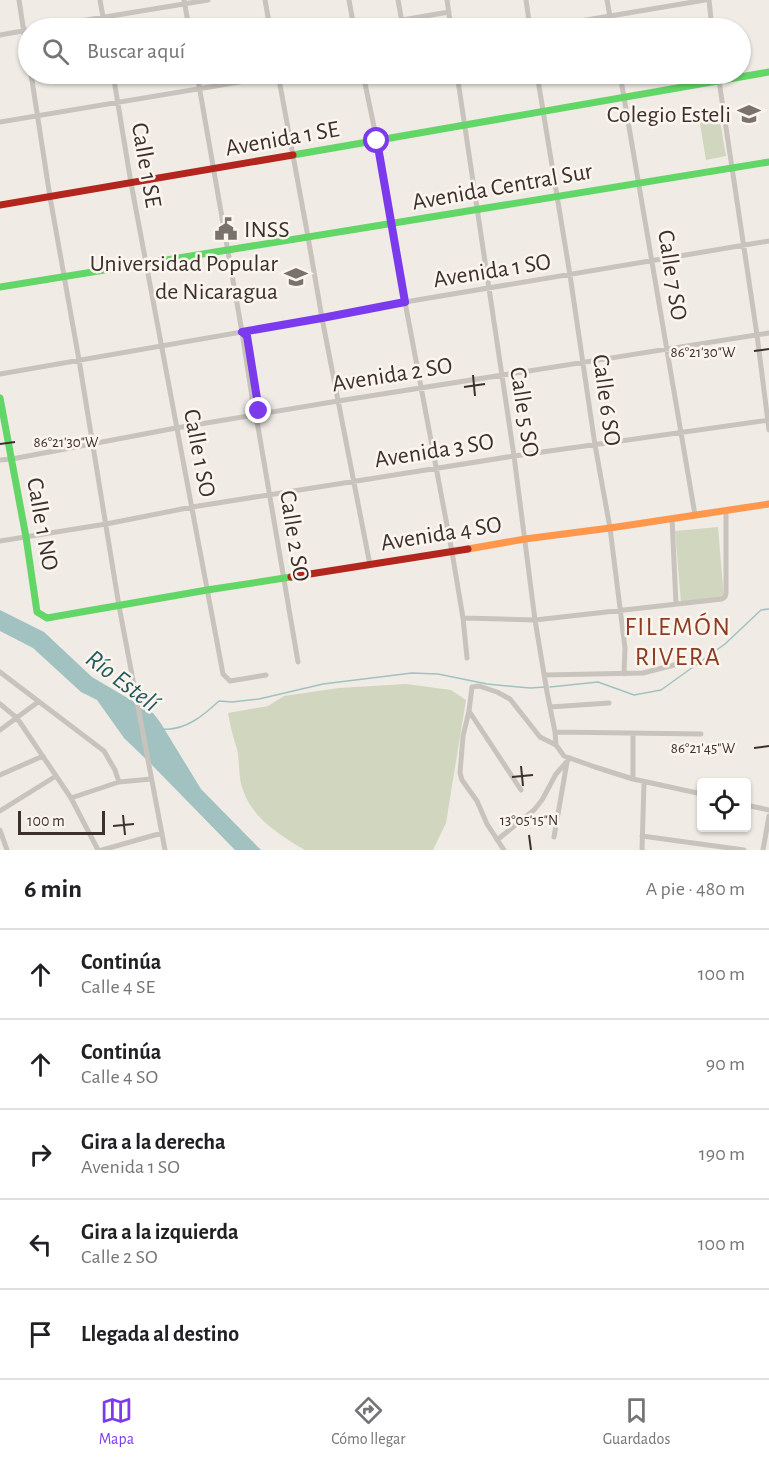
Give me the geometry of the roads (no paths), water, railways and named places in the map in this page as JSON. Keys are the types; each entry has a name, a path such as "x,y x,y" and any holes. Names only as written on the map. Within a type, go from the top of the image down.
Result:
{"street":[{"path":"19,0 23,18"},
{"path":"100,0 103,17"},
{"path":"97,18 184,2 208,0"},
{"path":"265,0 268,18"},
{"path":"349,0 352,18"},
{"path":"398,0 402,18"},
{"path":"447,0 450,18"},
{"path":"526,0 529,18"},
{"path":"607,0 610,17"},
{"path":"604,18 707,0 710,18"},
{"path":"184,2 187,18"},
{"path":"414,18 449,12"},
{"path":"0,35 18,32"},
{"name":"Avenida 1 SE","path":"751,74 769,72"},
{"path":"33,84 119,606 165,850"},
{"name":"Calle 1 SE","path":"115,84 146,263"},
{"name":"Calle 2 SO","path":"198,84 297,663"},
{"path":"0,122 226,84"},
{"path":"281,84 369,565"},
{"path":"365,84 452,552 467,658"},
{"name":"Calle 5 SO","path":"458,84 514,456 535,620 556,745"},
{"name":"Calle 6 SO","path":"539,84 610,528 625,648 624,674"},
{"name":"Calle 7 SO","path":"622,84 695,515"},
{"name":"Avenida 1 SE","path":"0,206 624,98 687,84"},
{"path":"719,84 769,430"},
{"name":"Avenida Central Sur","path":"0,287 769,162"},
{"name":"Avenida 1 SO","path":"0,374 769,240"},
{"name":"Calle 1 SO","path":"146,263 223,674 230,681 266,675"},
{"name":"Avenida 2 SO","path":"0,460 421,387 769,333"},
{"name":"Calle 1 NO","path":"0,398 26,537 37,612 47,618"},
{"name":"Avenida 3 SO","path":"0,541 192,507 436,468 768,420"},
{"name":"Avenida 4 SO","path":"47,618 283,577 769,504"},
{"path":"463,618 535,620 722,599 725,597 726,511"},
{"path":"672,519 676,604"},
{"path":"544,675 643,673 678,664"},
{"path":"0,672 104,751 119,782"},
{"path":"504,850 487,824 477,801 462,780 460,773 463,736 472,687 479,686 510,699 540,737 556,745 568,759 644,782 697,794"},
{"path":"0,730 38,702"},
{"path":"0,704 17,718 71,798 100,850 162,833"},
{"path":"550,707 609,704"},
{"path":"469,711 521,790"},
{"path":"555,732 701,734"},
{"path":"633,734 633,779"},
{"path":"0,776 43,756"},
{"path":"497,840 534,810 568,759"},
{"path":"554,837 568,759"},
{"path":"0,811 56,776"},
{"path":"71,798 119,782 151,778"},
{"path":"642,850 644,782"},
{"path":"751,806 769,810"},
{"path":"763,850 769,816"},
{"path":"0,830 7,850"},
{"path":"642,836 697,847 744,850"}],"water":[{"name":"Río Estelí","path":"0,610 44,632 92,677 153,713 201,789 261,850 235,850 124,738 97,700 81,692 33,648 0,631"}],"waterway":[{"path":"550,687 598,682 634,695 661,690 725,644 761,610 769,609"},
{"path":"163,729 186,725 219,701 259,699 323,684 412,673 438,674 487,684 545,687"}],"place":[{"name":"Colegio Esteli","path":"749,114"},
{"name":"INSS","path":"226,229"},
{"name":"Universidad Popular de Nicaragua","path":"296,277"}],"district":[{"name":"FILEMÓN RIVERA","path":"678,641"}]}
